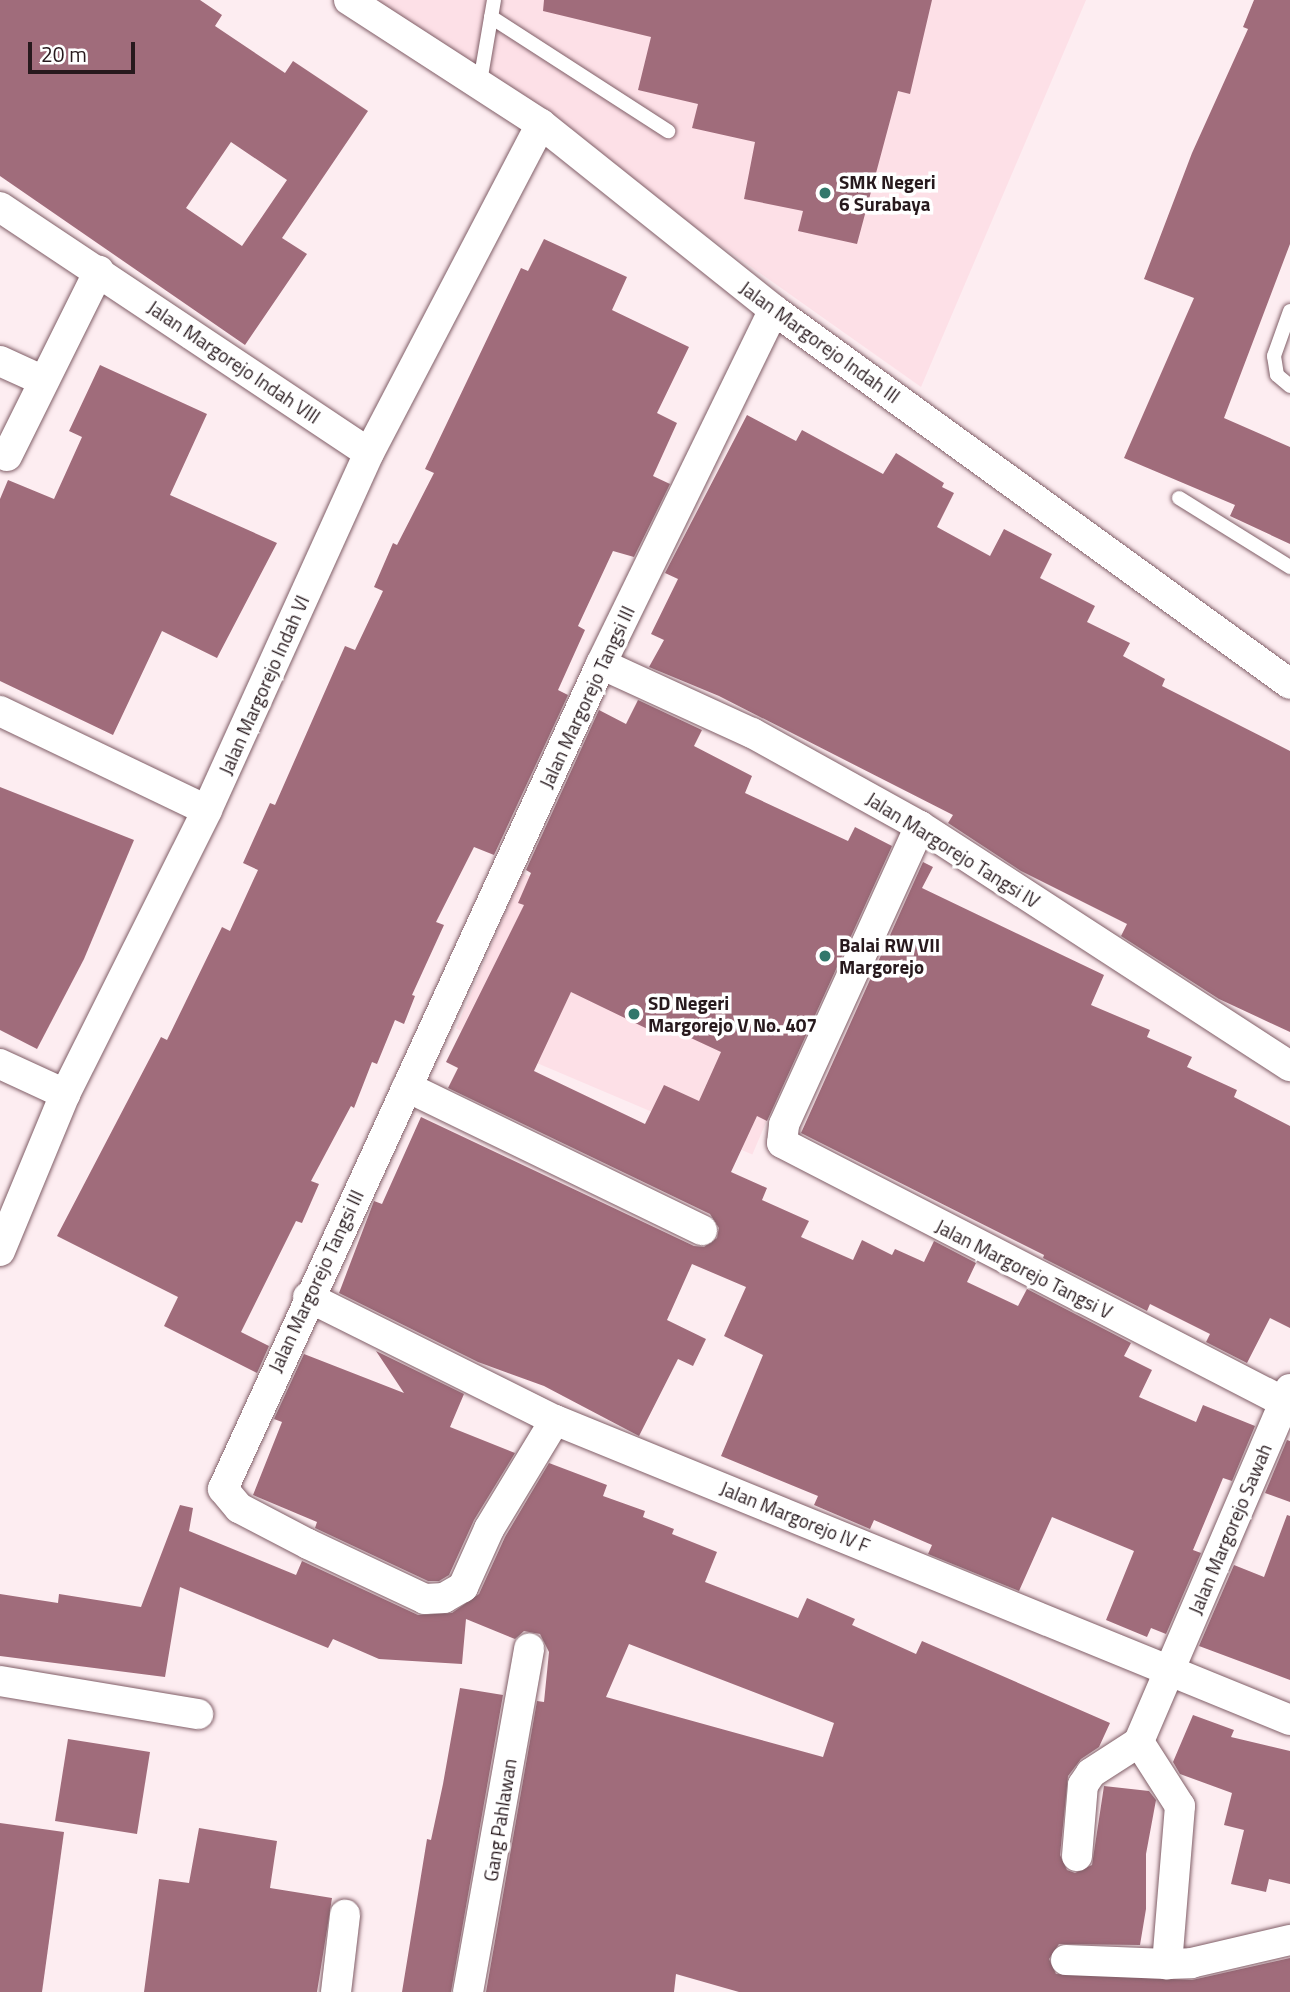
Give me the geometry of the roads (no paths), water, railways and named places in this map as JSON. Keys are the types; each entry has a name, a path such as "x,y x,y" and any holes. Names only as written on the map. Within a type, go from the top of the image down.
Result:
{"street":[{"name":"Jalan Margorejo Indah III","path":"349,0 480,82 541,124 774,310 1290,684"},
{"name":"Jalan Margorejo Indah VI","path":"0,1251 65,1094 207,810 369,453 541,124"},
{"name":"Jalan Margorejo Indah VIII","path":"0,206 369,453"},
{"path":"7,456 99,271"},
{"name":"Jalan Margorejo Tangsi III","path":"555,1420 489,1529 463,1587 444,1598 425,1599 240,1508 225,1494 226,1475 601,664 774,310"},
{"path":"0,361 44,381"},
{"name":"Jalan Margorejo Tangsi IV","path":"601,664 752,733 920,826 1290,1066"},
{"path":"0,711 207,810"},
{"name":"Jalan Margorejo Tangsi V","path":"920,826 784,1125 781,1138 786,1147 1287,1396"},
{"path":"0,1064 65,1094"},
{"path":"407,1087 702,1230"},
{"name":"Jalan Margorejo IV F","path":"308,1297 555,1420 1290,1720"},
{"name":"Jalan Margorejo Sawah","path":"1139,1742 1287,1396"},
{"name":"Gang Pahlawan","path":"468,1992 529,1648"},
{"path":"0,1681 198,1714"},
{"path":"1077,1856 1083,1785 1091,1773 1139,1742 1180,1806 1167,1964"},
{"path":"336,1992 345,1914"},
{"path":"1066,1960 1167,1964 1209,1960 1290,1940"}],"lane":[{"path":"480,82 494,0"},
{"path":"491,18 668,131"},
{"path":"1290,312 1274,356 1278,374 1290,386"},
{"path":"1180,498 1290,567"}],"place":[{"name":"SMK Negeri 6 Surabaya","path":"825,193"},
{"name":"Balai RW VII Margorejo","path":"825,956"},
{"name":"SD Negeri Margorejo V No. 407","path":"634,1014"}]}
